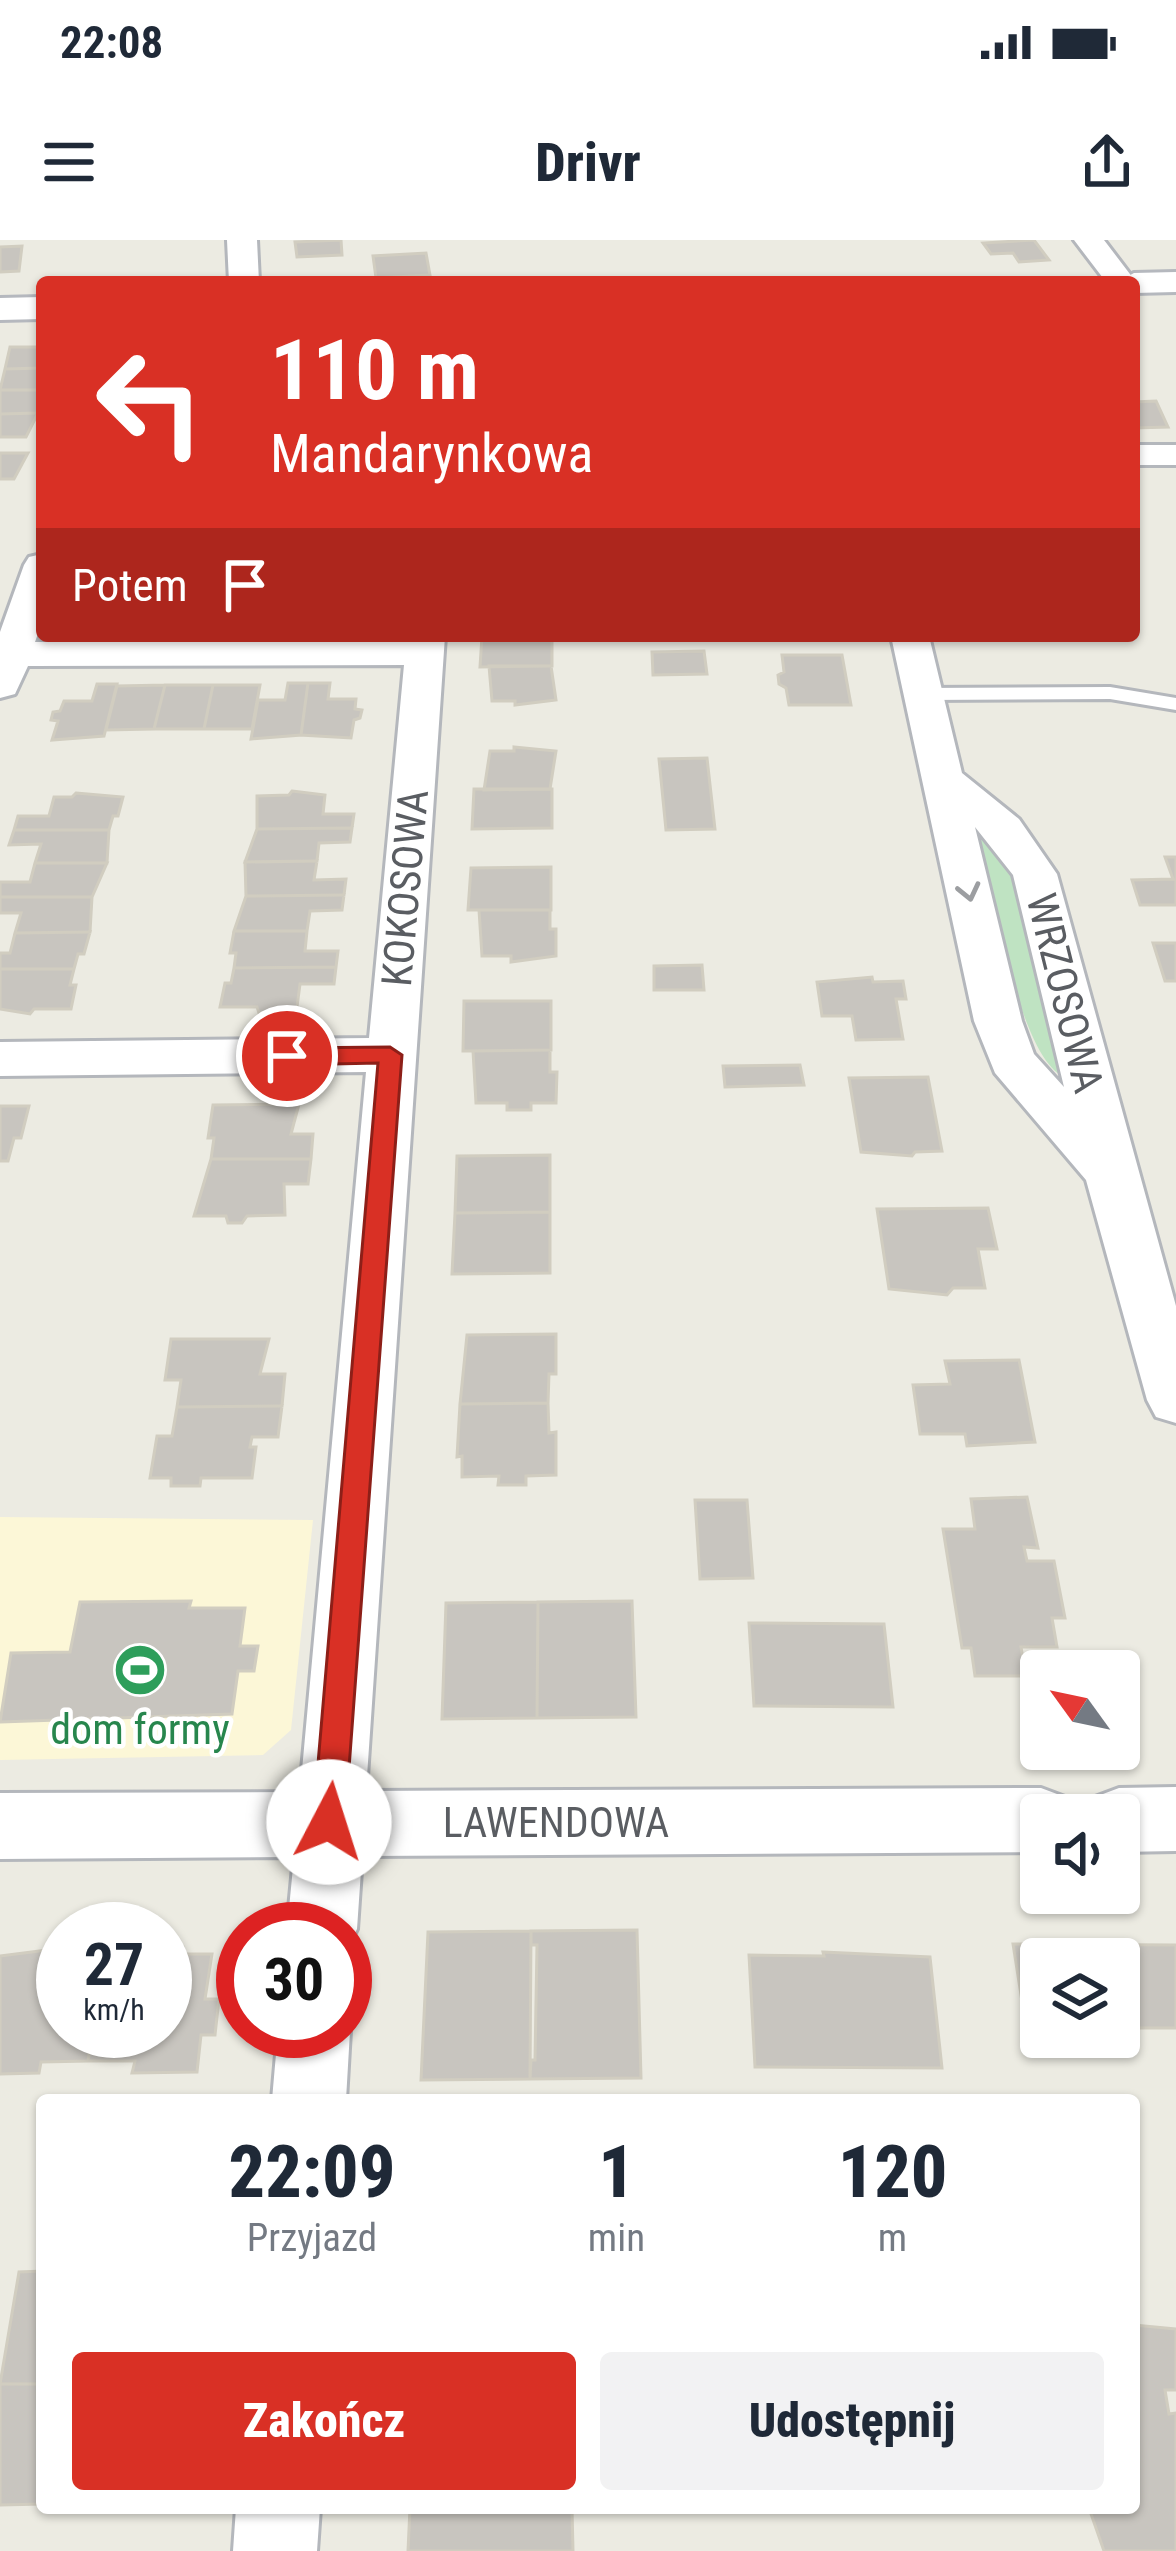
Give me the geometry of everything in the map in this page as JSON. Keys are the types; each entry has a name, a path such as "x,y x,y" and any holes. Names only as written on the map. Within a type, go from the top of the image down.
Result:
{"street":[{"path":"242,240 244,276"},
{"path":"1089,240 1116,276"},
{"path":"1140,283 1176,282"},
{"path":"0,310 36,308"},
{"path":"1140,455 1176,455"},
{"path":"36,581 4,666 425,644"},
{"name":"WRZOSOWA","path":"911,642 998,1021 1012,1061 1110,1173"},
{"name":"KOKOSOWA","path":"324,1902 425,644"},
{"name":"WRZOSOWA","path":"943,778 1004,829 1035,874 1110,1173 1176,1400"},
{"path":"0,1059 390,1055"},
{"name":"LAWENDOWA","path":"0,1826 1020,1820"},
{"path":"1140,1820 1176,1820"},
{"path":"309,2094 312,2058"},
{"path":"275,2551 278,2514"}],"lane":[{"path":"922,694 1110,693 1174,704"}],"shaded area":[{"path":"0,1517 313,1520 291,1730 263,1755 0,1760"}],"green space":[{"path":"978,830 1010,858 1062,1076 1046,1060 1019,1001"}],"building":[{"path":"341,240 342,255 297,257 295,242"},
{"path":"1034,240 1049,260 1019,262 1013,253 991,254 983,243"},
{"path":"22,246 19,271 0,272 0,247"},
{"path":"426,253 430,275 376,276 373,256"},
{"path":"10,347 36,347 36,368 5,369"},
{"path":"36,368 36,390 0,390 5,369"},
{"path":"0,390 36,390 36,413 0,414"},
{"path":"1156,401 1168,427 1140,428 1140,402"},
{"path":"36,413 36,417 26,437 0,437 0,414"},
{"path":"0,453 28,453 14,479 0,479"},
{"path":"482,642 552,642 552,666 480,667"},
{"path":"704,651 707,674 653,675 652,652"},
{"path":"782,655 842,655 851,705 789,705 786,688 779,684 778,675 784,672"},
{"path":"489,666 551,666 556,700 515,705 515,701 492,701"},
{"path":"288,683 308,683 301,735 251,739 258,700 285,700"},
{"path":"308,683 330,683 328,699 356,699 355,709 362,710 354,720 351,738 301,735"},
{"path":"97,684 117,684 104,736 52,740 58,721 51,720 53,712 60,711 64,701 92,701"},
{"path":"165,685 154,729 106,730 117,686"},
{"path":"165,685 213,685 204,729 154,729"},
{"path":"213,685 260,685 252,729 204,729"},
{"path":"514,747 556,751 550,789 484,790 490,751 514,751"},
{"path":"707,758 715,829 666,830 659,759"},
{"path":"474,789 552,789 552,828 472,829"},
{"path":"292,791 325,795 323,814 354,814 352,828 257,829 257,796"},
{"path":"76,793 123,797 109,830 14,830 18,816 49,816 54,797"},
{"path":"352,828 350,842 319,843 317,861 245,862 257,829"},
{"path":"14,830 109,830 107,863 35,863 41,844 9,845"},
{"path":"1165,857 1176,857 1176,905 1140,905 1132,880 1173,879"},
{"path":"317,861 314,880 346,879 344,895 246,896 245,862"},
{"path":"35,863 107,863 92,897 0,897 0,882 30,882"},
{"path":"551,867 551,910 468,910 471,868"},
{"path":"344,895 342,910 310,911 307,931 234,931 246,896"},
{"path":"0,897 92,897 90,932 15,933 21,913 0,913"},
{"path":"479,910 550,910 556,956 511,962 511,956 482,956"},
{"path":"234,931 307,931 305,951 338,951 336,967 234,968 236,953 230,953"},
{"path":"90,932 74,969 0,969 0,953 10,953 15,933"},
{"path":"1153,943 1176,943 1176,981 1165,981"},
{"path":"702,965 704,990 654,990 654,966"},
{"path":"336,967 334,984 300,984 297,1007 259,1013 257,1007 220,1007 234,968"},
{"path":"0,969 74,969 71,1009 34,1009 30,1014 0,1009"},
{"path":"872,977 873,982 903,981 906,999 896,999 903,1039 856,1040 852,1016 822,1016 817,982"},
{"path":"464,1001 551,1001 551,1050 463,1051"},
{"path":"550,1050 550,1072 557,1072 556,1103 507,1110 507,1103 476,1103 473,1051"},
{"path":"800,1065 804,1085 725,1087 723,1066"},
{"path":"928,1077 942,1151 912,1156 861,1152 849,1078"},
{"path":"299,1104 291,1134 313,1134 311,1159 211,1159 214,1138 208,1138 213,1105"},
{"path":"0,1106 29,1106 21,1138 14,1138 8,1161 0,1161"},
{"path":"550,1155 550,1212 455,1213 457,1156"},
{"path":"211,1159 311,1159 308,1184 284,1184 285,1215 247,1216 242,1223 228,1223 226,1216 194,1216"},
{"path":"988,1208 997,1249 978,1249 985,1288 953,1288 947,1295 889,1289 877,1209"},
{"path":"550,1212 550,1273 452,1274 455,1213"},
{"path":"556,1334 556,1374 549,1374 548,1403 460,1404 467,1335"},
{"path":"171,1339 269,1339 260,1374 285,1374 282,1406 177,1407 181,1380 165,1380"},
{"path":"1019,1360 1035,1442 967,1446 965,1434 920,1434 913,1385 950,1384 945,1361"},
{"path":"548,1403 549,1433 556,1432 556,1475 526,1476 526,1485 498,1485 499,1476 462,1477 462,1456 457,1457 460,1404"},
{"path":"282,1406 278,1437 252,1437 250,1447 256,1447 252,1478 201,1478 200,1486 171,1486 171,1478 150,1478 157,1436 172,1436 177,1407"},
{"path":"1027,1497 1038,1548 1024,1547 1027,1561 1054,1561 1065,1618 1052,1618 1057,1647 1021,1647 1020,1676 975,1676 971,1648 962,1648 943,1529 975,1529 971,1499"},
{"path":"695,1500 747,1500 753,1578 700,1579"},
{"path":"191,1601 189,1608 245,1608 240,1646 258,1646 254,1671 238,1671 232,1714 0,1722 11,1653 70,1652 80,1602"},
{"path":"632,1601 636,1717 537,1718 538,1602"},
{"path":"538,1602 537,1718 442,1719 446,1603"},
{"path":"749,1623 884,1624 893,1707 754,1706"},
{"path":"637,1930 641,2078 530,2079 531,2060 535,2060 537,1945 531,1945 531,1931"},
{"path":"531,1931 530,2079 421,2080 428,1932"},
{"path":"1013,1944 1020,1944 1020,1989"},
{"path":"1140,1945 1176,1945 1176,2028 1140,2028"},
{"path":"36,1951 36,2058 88,2061 41,2062 39,2073 0,2074 0,1956"},
{"path":"823,1952 930,1957 942,2068 755,2067 749,1955 824,1956"},
{"path":"192,1954 212,1954 205,1999 216,1999 215,2035 201,2035 197,2072 132,2073 135,2061 88,2061 192,2058"},
{"path":"36,2271 36,2384 0,2384 19,2272"},
{"path":"1140,2326 1176,2329 1176,2390 1165,2390 1169,2414 1176,2413 1176,2551 1104,2551 1091,2514 1140,2514"},
{"path":"0,2384 36,2384 36,2504 0,2505"},
{"path":"410,2514 572,2514 573,2551 408,2551"}],"place":[{"name":"dom formy","path":"140,1670"}],"route":[{"path":"287,1056 390,1055 329,1822"}]}
